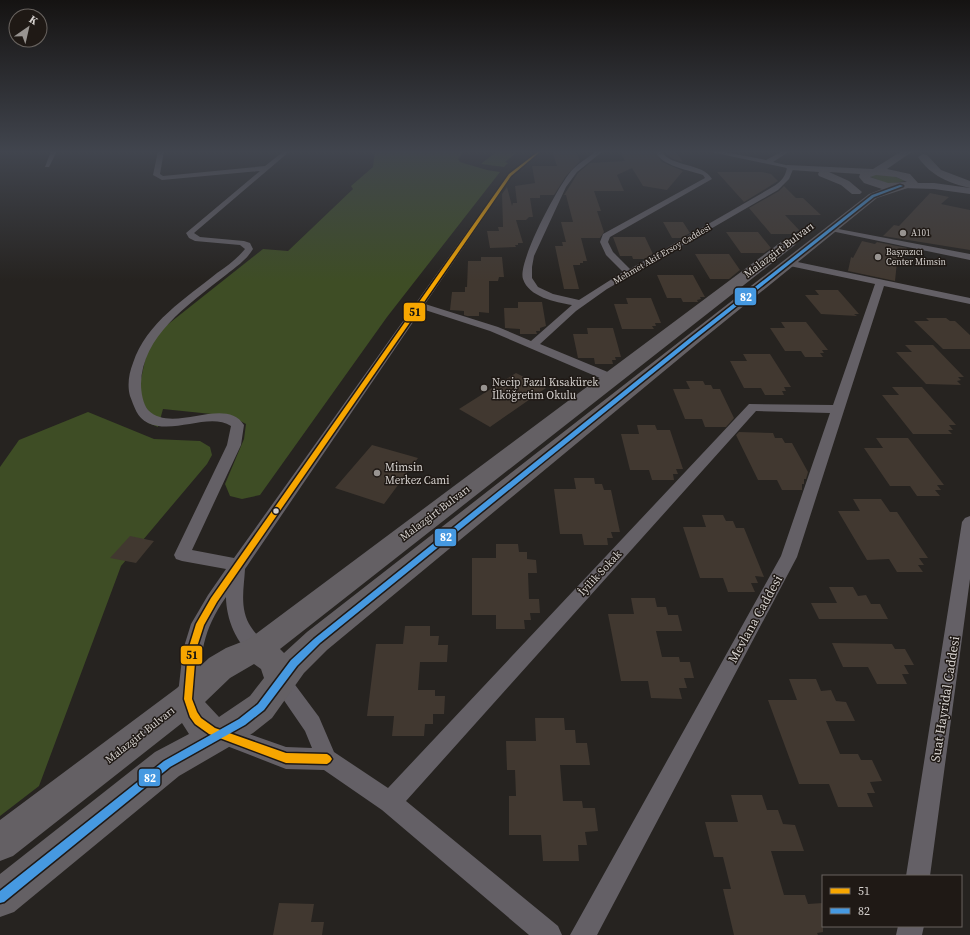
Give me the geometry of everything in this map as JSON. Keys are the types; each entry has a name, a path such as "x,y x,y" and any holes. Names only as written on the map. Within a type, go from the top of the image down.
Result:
{"highway":[{"name":"Malazgirt Bulvarı","path":"0,843 188,699 209,675 224,663 258,649 850,195"},
{"name":"Malazgirt Bulvarı","path":"0,898 167,764 242,722 260,707 294,663 317,641 788,262 875,195"},
{"path":"258,649 273,661 280,680"},
{"path":"188,699 193,714 198,721 212,731 220,734"}],"street":[{"path":"235,195 190,233 198,239 241,243 247,245 249,250 163,323 155,332 139,362 136,371 134,390 142,413 150,419 180,423 221,416 233,420 238,425 234,445 182,555 238,565"},
{"path":"188,699 192,650 200,624 214,600 496,195"},
{"path":"560,195 530,256 527,277 534,287 553,297 580,303"},
{"path":"628,272 609,253 604,242 606,236 681,195"},
{"name":"Mehmet Akif Ersoy Caddesi","path":"533,345 580,303 628,272 765,195"},
{"path":"831,229 970,257"},
{"path":"788,262 970,301"},
{"name":"Mevlana Caddesi","path":"583,935 789,557 880,282"},
{"path":"418,305 475,322 612,378"},
{"name":"İyilik Sokak","path":"390,802 753,407 838,409"},
{"name":"Suat Hayridal Caddesi","path":"918,875 968,553 970,522"},
{"path":"238,565 235,582 235,611 244,632 258,649"},
{"path":"280,680 312,724 327,759 390,802 549,935"},
{"path":"220,734 286,758 327,759"}],"green space":[{"path":"347,195 482,195 387,317 260,495 242,499 230,496 225,484 244,439 246,424 231,416 163,409 158,427 148,423 138,393 147,351 157,333 263,249 288,251"},
{"path":"88,412 154,439 200,441 210,447 212,455 207,464 121,566 39,786 0,816 0,467 19,440"}],"building":[{"path":"502,195 509,195 512,206 513,203 517,203 516,195 554,195 540,195 540,198 530,198 533,217 529,217 526,220 516,220 523,243 518,243 518,245 515,245 516,247 490,248 487,231 499,231 498,227 503,227"},
{"path":"564,195 595,195 601,211 597,211 604,232 600,238 581,238 587,261 583,261 580,265 573,265 579,289 564,289 555,246 563,246 562,242 566,242 561,222 573,222 566,195"},
{"path":"737,195 756,195 744,202"},
{"path":"773,195 793,195 796,198 803,198 821,215 785,215 800,231 794,232 796,234 771,234 749,208"},
{"path":"928,195 949,197 941,204 970,210 970,250 883,236 894,225 899,226"},
{"path":"663,222 683,222 690,233 681,238 672,238"},
{"path":"726,232 758,232 771,248 764,253 741,253"},
{"path":"613,237 645,237 653,254 644,259 633,259 632,256 620,256"},
{"path":"862,241 875,244 877,242 907,248 901,263 897,262 895,281 848,271 851,257 853,258"},
{"path":"695,254 729,254 740,270 729,279 710,279"},
{"path":"481,257 502,257 504,277 499,277 498,281 489,281 489,313 479,312 479,316 467,316 464,315 464,311 450,310 452,292 465,292 465,287 467,287 468,261 481,261"},
{"path":"657,275 693,275 705,297 700,297 701,299 697,300 698,302 683,302 681,298 667,298"},
{"path":"815,290 838,290 859,314 854,314 857,316 821,314 805,295 819,295"},
{"path":"626,298 651,298 661,323 655,323 656,326 652,326 654,329 622,329 614,304 628,304"},
{"path":"518,302 542,302 546,326 540,328 540,331 536,331 537,334 520,334 520,329 505,328 504,308 518,308"},
{"path":"926,318 946,318 950,321 955,321 970,335 970,349 943,349 914,321 929,321"},
{"path":"781,322 806,322 828,350 822,350 824,353 820,353 823,357 805,357 801,351 785,351 770,328 785,328"},
{"path":"587,328 613,328 621,357 615,357 616,360 612,360 613,364 595,364 594,358 578,358 573,334 588,334"},
{"path":"905,345 933,345 964,377 958,377 961,380 957,381 961,385 926,384 896,352 912,352"},
{"path":"743,354 770,354 791,387 784,387 786,391 782,391 784,395 765,395 761,388 744,388 730,361 747,361"},
{"path":"516,373 546,388 490,427 459,409"},
{"path":"686,381 703,381 705,385 711,385 713,389 720,389 734,418 726,427 705,427 702,419 685,419 673,389 690,389"},
{"path":"892,387 922,387 956,425 949,425 953,430 948,430 952,434 913,434 882,395 899,395"},
{"path":"637,425 655,425 657,430 670,430 683,469 676,469 678,474 673,474 674,480 652,480 649,470 630,470 621,434 639,434"},
{"path":"739,432 773,433 775,438 782,438 785,443 792,443 808,472 806,479 804,479 804,484 802,484 802,490 782,490 777,480 758,480 736,435"},
{"path":"876,438 908,438 944,485 937,485 941,490 935,490 940,496 917,496 910,486 890,486 864,448 883,448"},
{"name":"Mimsin Merkez Cami","path":"372,445 418,458 384,504 335,488"},
{"path":"574,478 594,478 595,484 602,484 604,490 611,490 620,532 611,532 613,538 607,538 608,545 584,545 582,534 560,534 554,489 576,489"},
{"path":"853,499 881,499 890,512 897,512 928,558 919,558 924,565 918,565 923,572 897,572 889,559 867,560 838,511 860,511"},
{"path":"702,515 723,515 726,521 733,521 736,528 744,528 764,577 755,576 758,583 751,583 755,592 728,592 723,578 700,578 683,527 706,527"},
{"path":"130,536 154,541 136,563 110,558"},
{"path":"496,544 518,544 519,552 527,552 527,559 536,560 537,573 528,573 529,599 539,599 540,613 530,613 531,620 524,620 525,629 496,629 496,615 472,615 472,558 496,558"},
{"path":"829,587 853,587 858,596 866,595 871,604 880,604 888,619 819,619 811,603 837,603"},
{"path":"631,598 655,598 657,607 666,607 668,615 678,615 682,631 656,631 662,657 679,657 680,662 690,662 694,678 684,678 687,688 679,688 682,699 651,698 648,681 621,681 608,614 634,614"},
{"path":"405,626 430,626 430,636 439,636 438,645 448,645 447,662 420,662 418,690 435,690 435,696 445,696 444,714 433,714 433,724 425,724 424,736 392,736 394,716 367,716 376,644 403,644"},
{"path":"832,643 892,644 895,649 905,649 914,665 904,665 909,674 902,674 907,684 877,684 868,667 843,667"},
{"path":"789,679 816,679 821,691 831,690 836,701 846,702 855,721 826,721 840,754 858,754 861,760 872,760 882,781 870,782 875,793 867,793 873,807 838,807 829,784 799,784 768,700 797,700"},
{"path":"535,718 564,718 565,730 575,730 576,743 587,743 590,765 560,765 563,801 582,801 583,808 595,808 598,831 585,832 587,845 578,845 579,861 543,861 541,835 509,835 509,796 516,796 515,770 507,770 506,741 536,741"},
{"path":"731,795 762,795 767,810 778,810 783,824 795,825 804,851 771,851 784,895 805,895 808,904 822,903 823,932 817,933 818,935 734,935 723,889 731,889 723,857 714,857 705,822 738,822"},
{"path":"279,903 314,904 311,922 324,922 322,935 273,935"}],"transit line":[{"name":"51","path":"327,759 286,758 212,731 198,721 193,714 188,699 192,650 200,624 214,600 496,195"},
{"name":"82","path":"0,898 167,764 242,722 261,707 294,663 317,641 692,339 873,196 877,195"}],"place":[{"name":"A101","path":"903,233"},
{"name":"Başyazıcı Center Mimsin","path":"878,257"},
{"name":"Necip Fazıl Kısakürek İlköğretim Okulu","path":"484,388"},
{"name":"Mimsin Merkez Cami","path":"377,473"}]}
